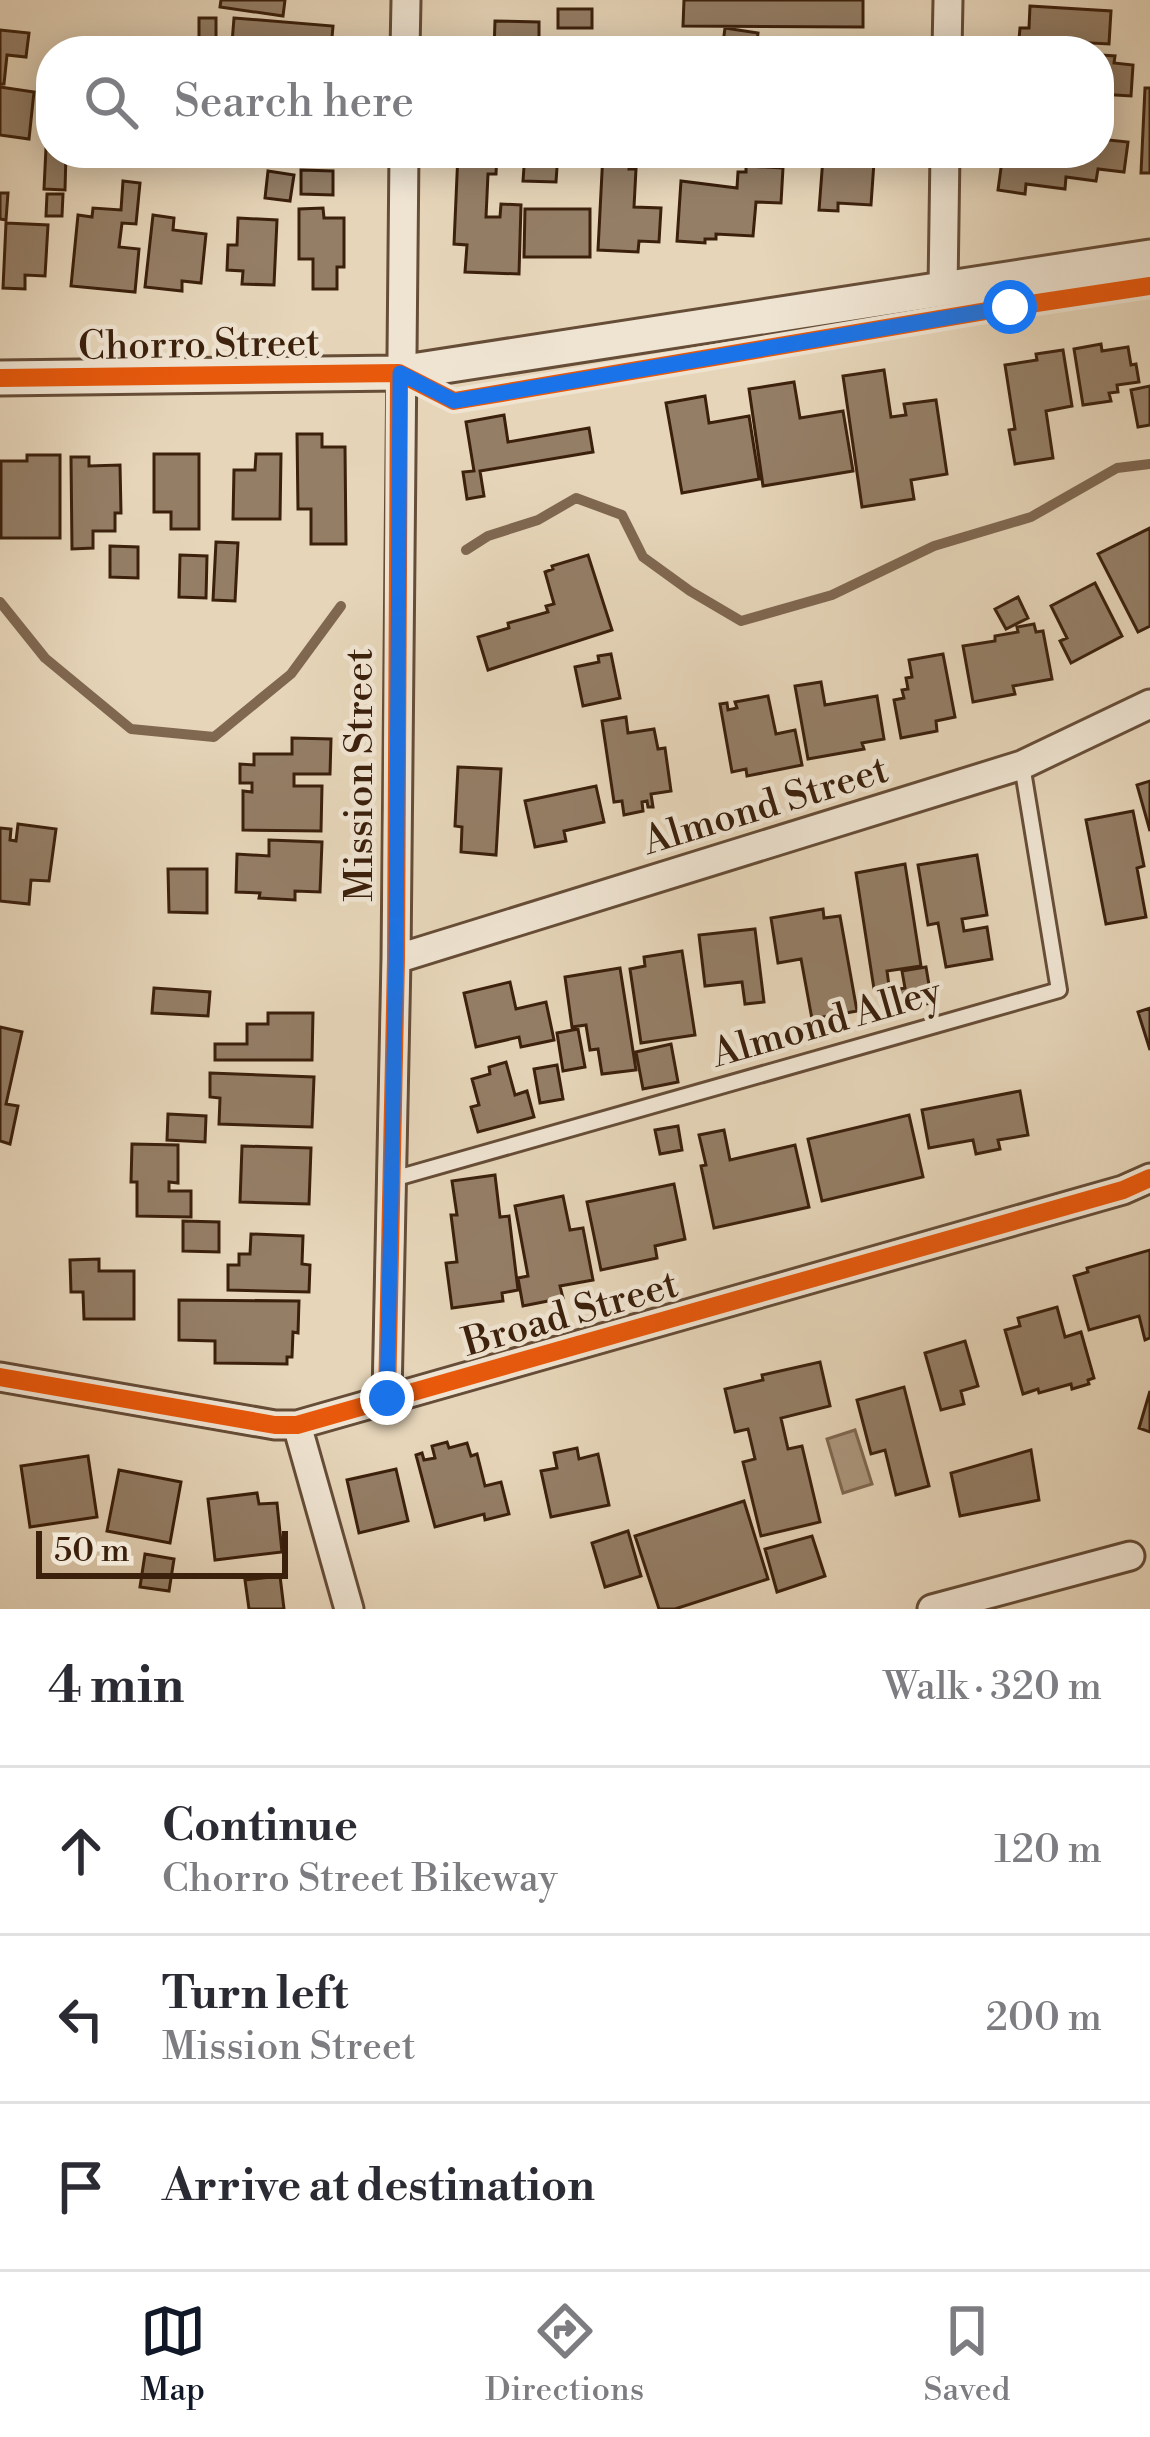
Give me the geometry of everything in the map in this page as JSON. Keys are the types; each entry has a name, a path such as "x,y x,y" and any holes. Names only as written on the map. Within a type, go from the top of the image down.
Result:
{"street":[{"path":"405,36 406,0"},
{"path":"947,36 948,0"},
{"name":"Mission Street","path":"387,1398 404,168"},
{"path":"943,288 945,168"},
{"name":"Chorro Street","path":"0,378 400,373 1150,257"},
{"name":"Almond Street","path":"396,959 1022,765 1150,704"},
{"name":"Broad Street","path":"0,1377 274,1425 297,1425 1124,1190 1150,1178"},
{"path":"297,1425 349,1609"},
{"path":"932,1609 1130,1556"}],"lane":[{"name":"Almond Alley","path":"392,1179 1059,990 1022,765"}],"shaded area":[{"path":"855,1430 872,1484 843,1493 827,1439"}],"building":[{"path":"221,0 285,0 283,16 220,7"},
{"path":"684,0 863,0 863,27 683,26"},
{"path":"1030,6 1111,11 1109,36 1019,36 1020,28 1029,28"},
{"path":"558,9 592,9 592,28 558,28"},
{"path":"199,18 216,18 216,36 199,36"},
{"path":"234,18 333,26 332,36 233,36"},
{"path":"495,21 539,22 539,36 494,36"},
{"path":"725,28 758,33 758,36 724,36"},
{"path":"0,30 29,33 26,57 7,55 4,84 0,84"},
{"path":"1114,63 1133,65 1131,96 1114,95"},
{"path":"0,87 34,92 29,139 0,135"},
{"path":"1145,88 1150,88 1150,173 1141,173"},
{"path":"1114,141 1128,142 1124,172 1098,169 1096,181 1066,177 1065,189 1026,184 1025,194 998,190 1001,168 1114,168"},
{"path":"45,168 66,168 65,190 44,189"},
{"path":"457,168 496,168 496,174 488,174 486,217 500,217 501,204 521,205 519,274 465,272 467,245 454,244"},
{"path":"524,168 557,168 556,182 523,181"},
{"path":"602,168 636,169 634,207 661,208 659,242 639,241 638,252 598,250"},
{"path":"746,168 783,168 781,203 756,202 753,236 716,234 716,239 705,239 705,243 677,241 681,181 737,188 738,172"},
{"path":"822,168 874,168 871,205 838,203 838,211 819,210"},
{"path":"301,170 333,171 333,195 301,194"},
{"path":"268,171 294,175 290,201 265,198"},
{"path":"123,181 140,183 136,224 122,223 119,247 139,249 135,292 71,286 78,215 92,217 93,208 121,210"},
{"path":"0,193 8,193 6,220 0,219"},
{"path":"47,194 63,194 62,216 46,216"},
{"path":"323,208 324,218 344,218 344,267 337,267 337,289 313,289 313,259 299,259 299,209"},
{"path":"525,209 590,209 590,257 524,257"},
{"path":"153,215 174,218 173,230 206,234 201,283 182,281 182,291 145,287"},
{"path":"238,218 277,220 274,285 242,284 243,271 227,270 228,245 237,245"},
{"path":"6,223 48,225 45,276 25,275 25,289 3,288"},
{"path":"1101,344 1102,351 1128,347 1139,382 1117,385 1118,392 1109,393 1111,401 1083,405 1074,349"},
{"path":"1063,350 1072,406 1046,411 1053,458 1015,464 1005,365"},
{"path":"884,370 891,417 906,415 904,404 936,400 947,474 911,480 914,499 862,507 843,376"},
{"path":"794,382 800,418 843,411 853,471 763,486 749,389"},
{"path":"1150,386 1150,425 1138,427 1131,390"},
{"path":"705,396 709,423 749,416 759,479 682,493 666,403"},
{"path":"504,415 508,442 589,428 593,452 480,471 484,496 467,499 463,472 474,471 466,422"},
{"path":"297,434 322,434 322,447 345,447 346,544 311,544 311,509 298,509"},
{"path":"154,454 199,454 199,529 171,529 171,512 154,512"},
{"path":"256,454 281,454 280,519 233,519 234,470 255,470"},
{"path":"27,455 60,455 60,538 1,538 1,461 27,461"},
{"path":"71,457 89,457 89,466 120,465 121,513 115,513 115,531 93,531 93,548 72,549"},
{"path":"1150,528 1150,626 1138,632 1098,554"},
{"path":"216,542 238,543 235,601 213,600"},
{"path":"110,546 138,547 138,578 110,577"},
{"path":"180,555 207,556 206,598 179,597"},
{"path":"588,555 612,630 488,670 478,637 548,612 546,606 554,604 545,572"},
{"path":"1095,583 1122,636 1071,663 1060,641 1067,638 1051,606"},
{"path":"1018,597 1028,618 1006,629 995,609"},
{"path":"1034,624 1036,632 1043,631 1052,679 1013,686 1015,694 973,702 963,646 995,641 995,636"},
{"path":"611,654 620,698 583,706 575,667"},
{"path":"943,654 955,717 936,721 937,731 901,738 894,700 904,698 902,690 908,689 909,660"},
{"path":"821,682 825,705 877,696 884,739 862,743 864,749 808,759 795,686"},
{"path":"768,696 776,734 795,730 802,765 747,776 746,769 732,772 720,704 727,703 728,710 737,708 735,702"},
{"path":"626,717 628,733 654,729 658,749 665,748 671,791 651,794 653,807 642,802 643,811 624,815 622,801 614,802 602,721"},
{"path":"292,738 331,739 330,774 294,774 294,786 322,786 321,831 243,830 243,791 252,792 252,783 240,783 240,764 254,765 254,754 292,754"},
{"path":"458,767 501,769 496,855 461,852 462,827 455,826"},
{"path":"1150,781 1150,831 1137,785"},
{"path":"596,786 604,822 564,831 566,841 535,847 525,801"},
{"path":"1133,811 1144,866 1137,868 1146,917 1106,924 1086,820"},
{"path":"18,824 56,829 49,881 31,880 29,904 0,901 0,828 11,829 10,840 16,841"},
{"path":"269,840 322,842 320,892 295,891 295,900 236,892 237,854 269,856"},
{"path":"977,855 987,915 962,919 964,931 987,927 992,959 946,967 938,923 928,925 918,865"},
{"path":"905,864 921,966 887,971 889,986 874,989 856,873"},
{"path":"168,869 207,869 207,913 169,912"},
{"path":"823,909 824,918 840,916 857,1011 812,1019 801,959 778,963 771,918"},
{"path":"755,929 764,1002 745,1004 742,982 705,986 699,935"},
{"path":"682,951 695,1035 641,1043 630,969 645,966 644,957"},
{"path":"926,967 932,1003 887,1010 884,992 905,988 902,971"},
{"path":"620,968 636,1070 602,1074 598,1049 590,1050 586,1025 572,1027 565,977"},
{"path":"510,982 516,1009 546,1002 554,1040 521,1047 519,1037 476,1047 464,993"},
{"path":"154,988 210,992 208,1016 152,1013"},
{"path":"1150,1008 1150,1050 1138,1012"},
{"path":"268,1013 313,1013 312,1060 215,1060 215,1044 247,1044 247,1024 268,1024"},
{"path":"0,1027 22,1032 6,1104 18,1106 10,1144 0,1141"},
{"path":"578,1029 585,1067 563,1071 557,1033"},
{"path":"671,1044 678,1082 643,1089 636,1052"},
{"path":"506,1062 515,1095 527,1091 534,1117 478,1132 471,1107 479,1105 472,1079"},
{"path":"557,1065 563,1099 540,1103 534,1069"},
{"path":"210,1073 314,1077 312,1127 219,1124 220,1098 210,1097"},
{"path":"1020,1091 1028,1135 998,1140 1000,1149 976,1154 973,1140 929,1148 922,1110"},
{"path":"168,1114 206,1116 205,1142 167,1140"},
{"path":"909,1115 923,1177 822,1201 808,1139"},
{"path":"678,1126 682,1150 660,1154 655,1130"},
{"path":"724,1130 730,1160 795,1145 809,1207 714,1228 699,1135"},
{"path":"132,1144 178,1145 178,1183 169,1182 169,1191 191,1191 191,1217 137,1216 137,1182 131,1182"},
{"path":"242,1146 311,1148 309,1204 240,1202"},
{"path":"495,1175 500,1217 509,1216 518,1290 502,1293 503,1301 452,1308 446,1263 457,1262 452,1181"},
{"path":"674,1184 685,1239 655,1246 657,1258 601,1270 587,1202"},
{"path":"563,1196 570,1230 583,1228 593,1280 560,1286 563,1298 523,1306 518,1278 528,1276 515,1206"},
{"path":"183,1221 219,1222 219,1252 183,1251"},
{"path":"251,1234 303,1236 302,1264 310,1265 309,1292 228,1290 228,1265 239,1265 239,1254 250,1254"},
{"path":"1150,1250 1150,1338 1145,1340 1139,1316 1089,1330 1074,1276"},
{"path":"99,1259 99,1271 134,1271 134,1319 84,1319 83,1292 71,1292 70,1260"},
{"path":"179,1300 299,1301 292,1357 287,1357 287,1364 215,1363 215,1341 179,1340"},
{"path":"1057,1307 1065,1337 1081,1332 1094,1378 1072,1389 1071,1384 1023,1394 1005,1330 1020,1326 1018,1318"},
{"path":"965,1341 978,1386 961,1391 964,1404 941,1410 925,1353"},
{"path":"820,1362 830,1406 781,1418 788,1449 802,1446 820,1522 761,1536 743,1462 755,1459 748,1429 735,1432 725,1389"},
{"path":"904,1387 929,1486 896,1495 885,1450 871,1454 857,1400"},
{"path":"1150,1391 1150,1432 1139,1428"},
{"path":"447,1442 449,1448 467,1443 471,1456 477,1454 485,1486 501,1482 509,1514 485,1520 484,1514 435,1527 416,1455 422,1453 424,1460 435,1458 432,1446"},
{"path":"577,1448 579,1459 598,1454 609,1505 551,1517 541,1471 557,1468 554,1453"},
{"path":"1031,1450 1039,1500 960,1516 951,1473"},
{"path":"88,1456 97,1517 30,1527 21,1466"},
{"path":"396,1469 408,1521 359,1533 347,1480"},
{"path":"119,1470 181,1482 170,1543 107,1531"},
{"path":"257,1493 259,1504 277,1503 282,1552 215,1560 208,1499"},
{"path":"744,1501 768,1579 675,1609 659,1609 635,1536"},
{"path":"628,1531 641,1576 605,1587 592,1543"},
{"path":"812,1536 825,1576 777,1592 765,1549"},
{"path":"145,1554 174,1559 169,1591 140,1587"},
{"path":"280,1576 284,1609 249,1609 245,1580"}],"waterway":[{"path":"466,550 488,536 538,520 576,498 622,515 643,557 741,621 832,595 934,546 1031,517 1117,468 1150,464"},
{"path":"0,602 45,658 131,729 214,737 291,674 341,606"}],"cycle path":[{"path":"0,378 399,373 454,401 1150,286"},
{"path":"387,1398 396,959 399,373"},
{"path":"0,1377 297,1425 1123,1190 1150,1178"}],"route":[{"path":"387,1398 400,373 454,401 1010,307"}]}
